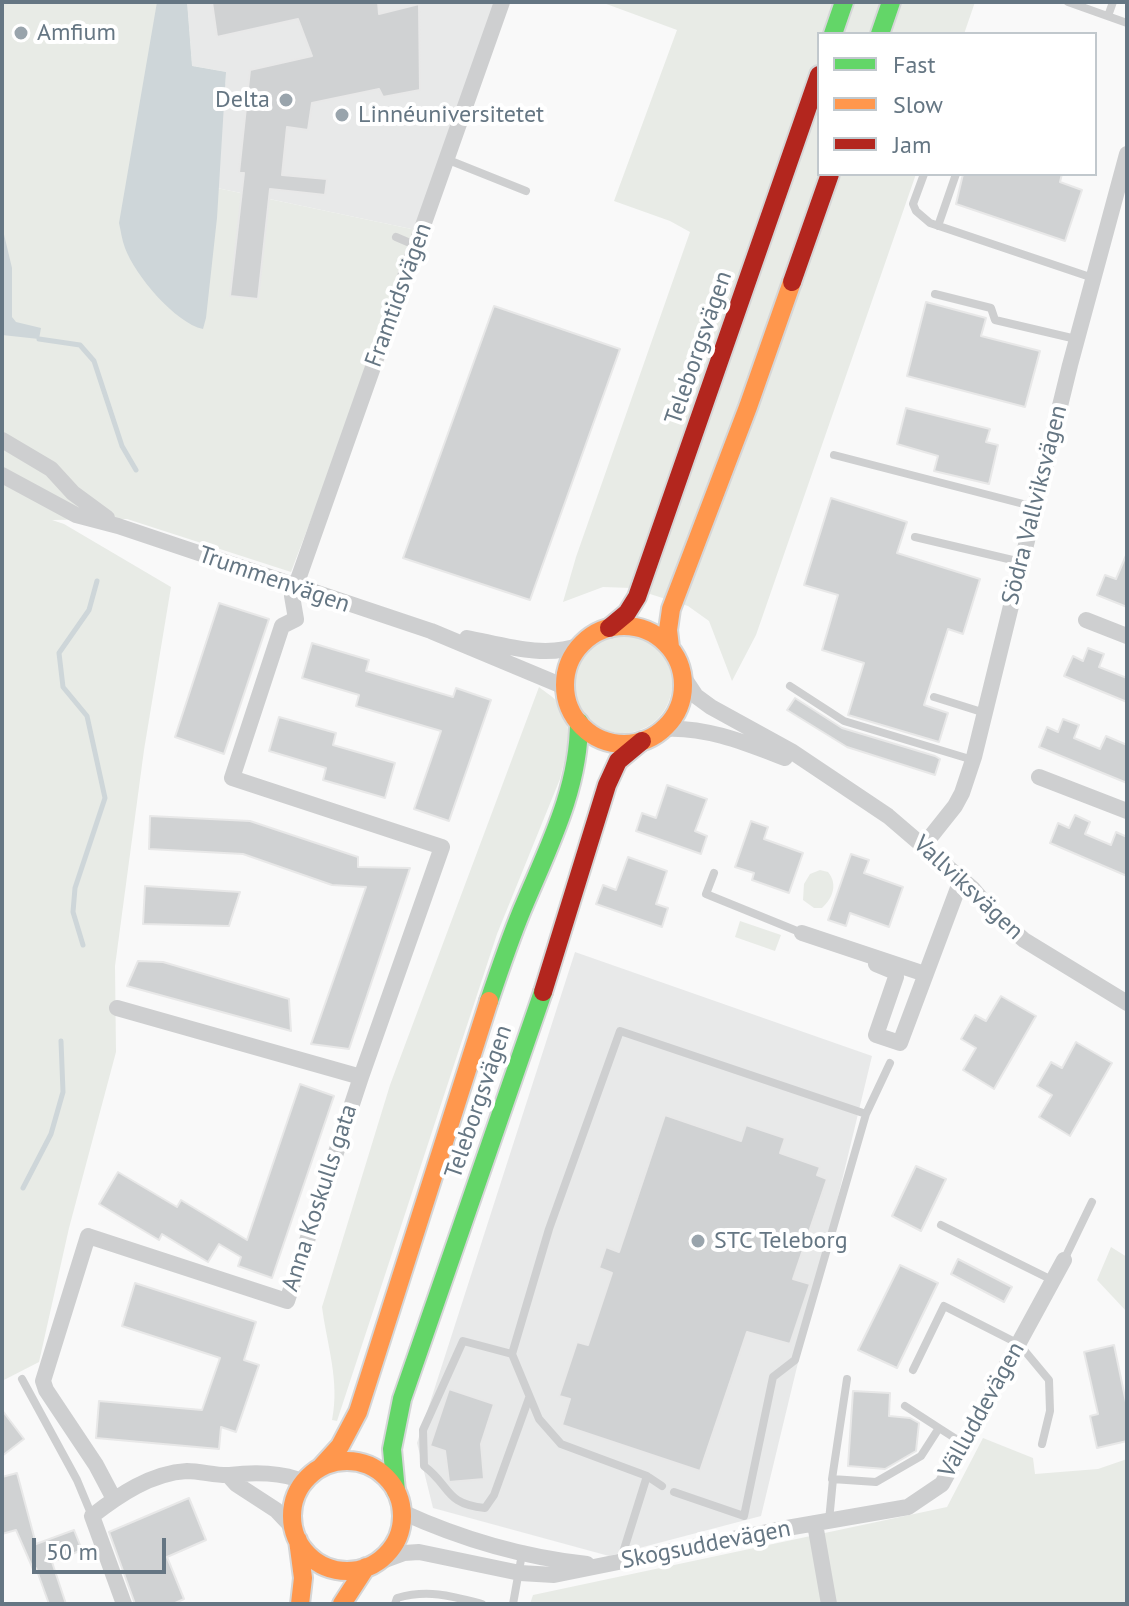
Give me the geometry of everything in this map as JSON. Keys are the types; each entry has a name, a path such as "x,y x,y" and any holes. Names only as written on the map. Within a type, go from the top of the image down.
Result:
{"main road":[{"path":"834,32 844,2"},
{"path":"881,32 891,2"},
{"name":"Teleborgsvägen","path":"609,628 627,613 637,597 817,81"},
{"path":"670,647 668,630 671,609 748,407 829,176"},
{"path":"609,628 642,628 657,636 676,656 682,675 680,705 663,729 642,741 625,744 592,734 579,722 569,706 565,687 569,664 580,645 593,634 609,628"},
{"name":"Teleborgsvägen","path":"320,1468 347,1436 358,1412 440,1148 515,928 578,764 579,722"},
{"name":"Teleborgsvägen","path":"396,1491 392,1449 402,1399 551,969 607,785 618,761 642,741"},
{"path":"300,1604 303,1578 293,1509 304,1482 320,1468 341,1461 363,1463 382,1474 396,1491 402,1512 397,1538 388,1553 370,1566 342,1604"},
{"path":"296,1533 307,1553 322,1564 348,1570 370,1566"}],"street":[{"name":"Framtidsvägen","path":"295,588 502,2"},
{"name":"Södra Vallviksvägen","path":"924,845 955,806 973,760 1076,339 1127,154"},
{"name":"Trummenvägen","path":"2,440 51,469 73,493 118,526"},
{"name":"Trummenvägen","path":"2,475 76,515 118,526 295,588 431,631 565,687"},
{"name":"Anna Koskulls gata","path":"114,1499 43,1381 88,1236 287,1301 442,847 232,778 282,626 296,619 292,596 295,588"},
{"path":"1086,620 1127,636"},
{"name":"Trummenvägen","path":"431,631 548,651 566,651 580,645"},
{"name":"Vallviksvägen","path":"682,675 696,696 711,707 791,751 812,768 888,816 972,888 994,914 1024,940 1127,1003"},
{"name":"Vallviksvägen","path":"663,729 700,731 731,739 812,768"},
{"path":"1039,777 1127,811"},
{"path":"876,964 893,971 896,977 876,1035 900,1043 961,880"},
{"path":"802,933 925,974"},
{"name":"Anna Koskulls gata","path":"117,1008 361,1077"},
{"name":"Välluddevägen","path":"822,1523 908,1507 942,1484 1064,1260"},
{"path":"124,1604 92,1516 114,1499 132,1488 168,1474 206,1471 228,1475 241,1472 294,1477 304,1482"},
{"path":"228,1475 236,1484 276,1510 296,1533"},
{"name":"Skogsuddevägen","path":"402,1512 459,1536 522,1554 596,1566"},
{"path":"822,1523 829,1604"},
{"name":"Skogsuddevägen","path":"370,1566 404,1553 419,1552 520,1573 554,1575 822,1523"}],"lane":[{"path":"1068,2 1127,23"},
{"path":"1108,16 1113,2"},
{"path":"446,159 526,191"},
{"path":"923,176 913,204 923,218 938,226 1093,278"},
{"path":"938,226 955,176"},
{"path":"396,237 417,246"},
{"path":"935,294 991,308 995,320 1076,339"},
{"path":"834,455 1035,507"},
{"path":"915,537 1021,562"},
{"path":"790,686 844,721 973,760"},
{"path":"934,697 985,713"},
{"path":"714,873 706,894 802,933"},
{"path":"662,1486 647,1476 561,1444 539,1419 512,1354 549,1229 620,1031 866,1114"},
{"path":"753,1535 744,1516 773,1377 795,1360 866,1114 890,1063"},
{"path":"1064,1260 1092,1202"},
{"path":"941,1225 1053,1280"},
{"path":"913,1370 944,1306 1019,1344 1049,1380 1050,1411 1042,1444"},
{"path":"512,1354 463,1341 450,1366 423,1430 424,1466 439,1477 447,1494 470,1507 485,1508 494,1495 529,1398"},
{"path":"22,1379 77,1480 92,1516"},
{"path":"822,1523 833,1479 847,1379"},
{"path":"905,1406 965,1444"},
{"path":"833,1479 876,1482 921,1456 939,1428"},
{"path":"620,1562 647,1476"},
{"path":"674,1492 744,1516"},
{"path":"513,1604 522,1554"},
{"path":"395,1604 397,1598 418,1592 444,1594 482,1604"}],"shaded area":[{"path":"2,2 187,2 192,66 226,72 217,188 421,231 291,572 127,519 52,520 64,524 171,587 144,750 115,966 116,1052 69,1228 39,1362 2,1381"},
{"path":"157,2 187,2 192,66 226,72 217,218 203,329 180,318 147,284 130,259 119,223"},
{"name":"Linnéuniversitetet","path":"187,2 502,2 421,231 217,188 226,72 192,66"},
{"path":"601,2 975,2 965,32 817,32 817,176 915,176 756,635 732,681 709,621 688,606 631,588 603,587 563,602 690,232 670,221 614,201 677,30"},
{"path":"2,226 12,268 12,317 16,322 41,328 39,339 2,335"},
{"path":"623,635 642,639 658,649 668,665 672,684 668,703 658,719 642,729 623,733 604,729 588,719 578,703 574,684 578,665 588,649 604,639"},
{"path":"539,687 559,704 567,721 568,741 560,779 497,934 337,1421 332,1420 334,1377 322,1307 390,1085"},
{"path":"820,870 828,872 833,881 833,891 822,908 814,908 803,900 804,884 810,874"},
{"path":"740,921 781,935 775,951 735,937"},
{"path":"575,952 872,1056 761,1516 609,1556 433,1508 417,1443"},
{"path":"1111,1247 1127,1257 1127,1312 1097,1280"},
{"path":"983,1438 1033,1458 1035,1474 1098,1469 1127,1459 1127,1604 530,1604 533,1595 947,1507"}],"building":[{"name":"Delta","path":"212,2 378,2 379,14 419,4 420,90 383,97 379,89 312,103 308,130 287,127 282,175 327,179 325,195 270,189 258,299 230,296 244,173 239,173 250,70 312,56 298,19 217,37"},
{"path":"963,176 1062,176 1060,182 1082,190 1065,241 956,204"},
{"path":"926,302 986,318 981,336 1040,351 1025,407 907,376"},
{"path":"494,306 620,349 530,600 403,558"},
{"path":"906,408 990,429 986,442 998,445 989,484 934,471 938,456 897,444"},
{"path":"831,498 907,522 897,553 980,579 963,634 948,629 924,705 948,713 939,742 848,715 864,663 822,650 838,595 804,585"},
{"path":"1127,553 1127,607 1097,595 1105,575 1116,579"},
{"path":"219,603 269,619 224,754 175,737"},
{"path":"312,643 369,660 366,671 453,697 456,688 491,700 449,821 414,809 441,731 356,706 359,695 302,678"},
{"path":"1088,648 1104,654 1099,667 1127,678 1127,702 1064,676 1073,656 1083,661"},
{"path":"795,698 842,728 935,756 940,759 935,775 847,747 787,710"},
{"path":"279,717 336,733 333,745 395,763 385,798 323,780 326,768 269,751"},
{"path":"1063,719 1079,725 1074,738 1100,749 1106,736 1127,745 1127,783 1039,747 1047,727 1058,732"},
{"path":"667,785 707,799 695,831 707,836 701,854 636,831 642,813 656,818"},
{"path":"1075,815 1090,822 1085,834 1111,845 1116,832 1127,837 1127,876 1050,843 1058,823 1069,828"},
{"path":"150,816 250,821 358,857 358,867 410,868 349,1049 311,1044 366,887 332,885 243,854 149,849"},
{"path":"751,821 768,827 764,839 803,853 789,893 752,880 754,873 735,867"},
{"path":"851,854 869,860 864,873 903,887 889,927 850,913 846,926 828,920"},
{"path":"628,857 667,871 656,904 668,908 662,927 596,904 603,885 616,890"},
{"path":"145,886 240,892 229,926 143,924"},
{"path":"138,961 163,962 289,999 291,1031 127,986"},
{"path":"1001,996 1036,1016 994,1089 963,1070 976,1048 961,1039 975,1015 986,1021"},
{"path":"1076,1042 1112,1063 1070,1136 1039,1117 1052,1095 1037,1086 1051,1062 1062,1068"},
{"path":"300,1084 334,1096 272,1278 238,1266 241,1257 219,1244 208,1262 162,1234 159,1240 99,1204 118,1172 177,1207 181,1200 247,1240"},
{"path":"665,1115 741,1141 746,1125 785,1138 780,1153 820,1167 817,1175 827,1179 793,1279 810,1284 790,1344 747,1332 700,1471 562,1425 570,1399 559,1396 577,1342 588,1345 612,1273 599,1268 606,1247 619,1252"},
{"path":"916,1166 946,1179 921,1231 892,1216"},
{"path":"958,1259 1012,1287 1004,1302 951,1274"},
{"path":"900,1265 938,1283 897,1368 858,1350"},
{"path":"135,1283 256,1322 244,1360 259,1365 236,1432 221,1427 219,1449 96,1438 99,1401 202,1410 220,1358 122,1326"},
{"path":"1114,1345 1127,1407 1127,1441 1097,1448 1090,1416 1098,1414 1084,1352"},
{"path":"449,1389 494,1404 481,1444 484,1479 449,1482 445,1451 430,1446"},
{"path":"853,1391 890,1393 889,1416 910,1418 919,1423 916,1451 885,1469 848,1466"},
{"path":"2,1410 24,1439 2,1456"},
{"path":"17,1473 36,1544 74,1530 82,1550 52,1562 66,1604 49,1604 36,1568 33,1569 16,1530 2,1534 2,1477"},
{"path":"189,1498 206,1540 167,1557 184,1599 173,1604 135,1604 109,1532"}],"waterway":[{"path":"39,339 80,345 94,361 122,446 136,470"},
{"path":"83,945 73,912 75,888 105,798 87,716 63,687 59,653 89,610 97,581"},
{"path":"23,1188 51,1134 63,1092 61,1041"}],"traffic: fast":[{"path":"834,32 844,2"},
{"path":"881,32 891,2"},
{"path":"489,1001 569,792 578,746 579,722"},
{"path":"396,1491 392,1449 402,1399 543,992"}],"traffic: slow":[{"path":"670,647 668,630 671,609 792,282"},
{"path":"624,626 647,630 666,643 679,662 683,685 679,708 666,727 647,740 624,744 601,740 582,727 569,708 565,685 569,662 582,643 601,630 624,626"},
{"path":"320,1468 340,1446 358,1412 489,1001"},
{"path":"347,1461 368,1465 386,1477 398,1495 402,1516 398,1537 386,1555 368,1567 347,1571 326,1567 308,1555 296,1537 292,1516 296,1495 308,1477 326,1465 347,1461"},
{"path":"298,1540 303,1578 300,1604"},
{"path":"342,1604 366,1567"}],"traffic: jam":[{"path":"609,628 627,613 637,597 817,81"},
{"path":"792,282 829,176"},
{"path":"543,992 607,785 618,761 642,741"}],"place":[{"name":"Amfium","path":"21,33"},
{"name":"Delta","path":"286,100"},
{"name":"Linnéuniversitetet","path":"342,115"},
{"name":"STC Teleborg","path":"698,1241"}]}
